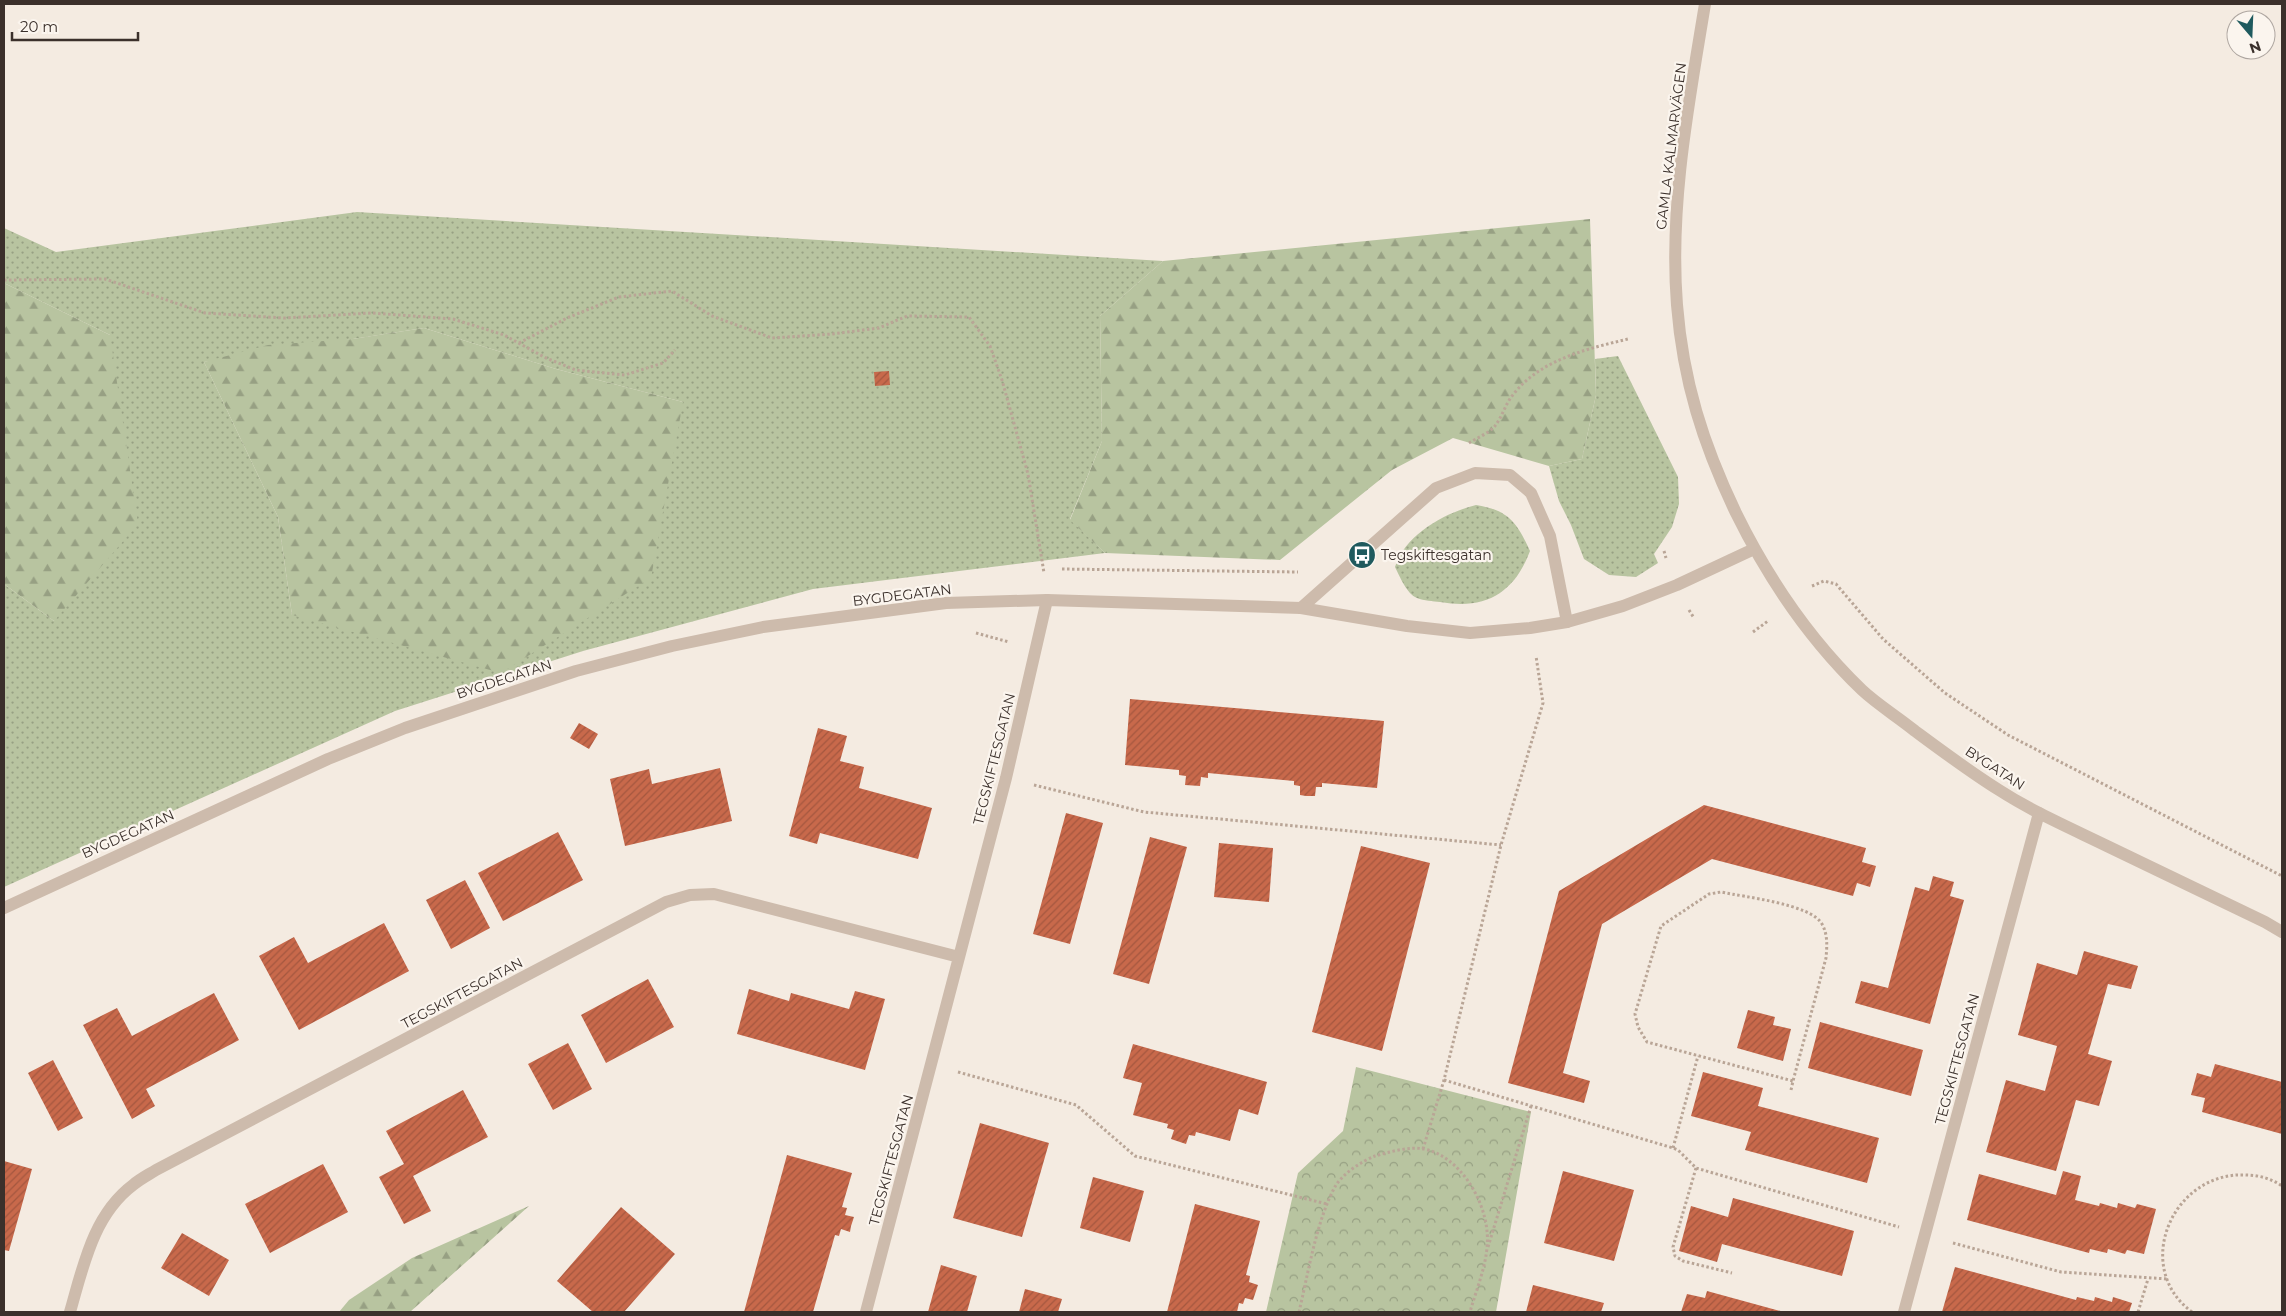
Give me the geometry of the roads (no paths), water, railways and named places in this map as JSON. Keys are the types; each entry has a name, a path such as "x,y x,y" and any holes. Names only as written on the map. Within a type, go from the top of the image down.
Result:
{"street":[{"name":"GAMLA KALMARVÄGEN","path":"1705,4 1691,88 1679,184 1675,244 1677,305 1686,375 1705,443 1754,549"},
{"path":"1301,608 1436,488 1475,473 1510,475 1531,493 1550,536 1566,622"},
{"name":"BYGATAN","path":"1754,549 1790,604 1826,652 1864,691 1942,752 2039,813 2265,922 2282,932"},
{"path":"1048,600 1301,608 1407,626 1470,633 1530,628 1566,622 1623,606 1677,585 1754,549"},
{"name":"TEGSKIFTESGATAN","path":"866,1312 1006,778 1048,600"},
{"name":"BYGDEGATAN","path":"4,908 328,759 405,728 576,671 672,646 763,627 946,603 1048,600"},
{"name":"TEGSKIFTESGATAN","path":"1904,1312 2039,813"},
{"name":"TEGSKIFTESGATAN","path":"70,1312 89,1248 100,1223 114,1204 132,1185 156,1170 666,902 690,895 714,894 959,958"}],"place":[{"name":"Tegskiftesgatan","path":"1362,555"}]}
